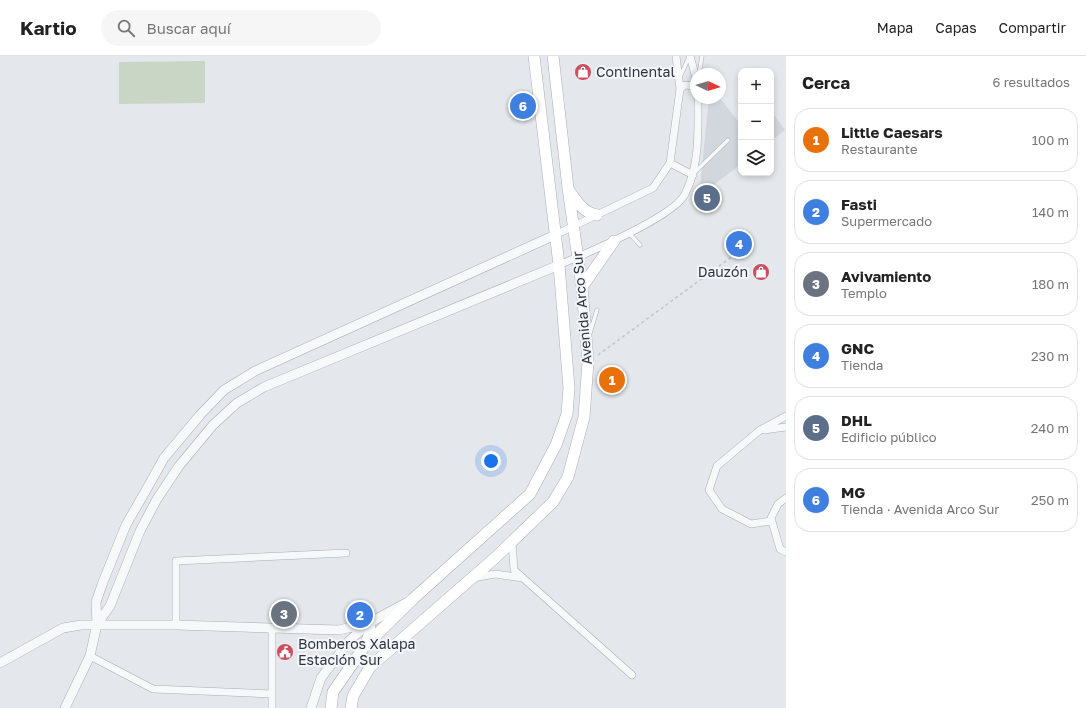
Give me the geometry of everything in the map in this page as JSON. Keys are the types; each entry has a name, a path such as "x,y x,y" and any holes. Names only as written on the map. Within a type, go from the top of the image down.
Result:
{"main road":[{"name":"Avenida Arco Sur","path":"331,708 333,692 364,647 414,598 530,494 556,445 567,414 569,388 559,265 554,235 534,56"},
{"name":"Avenida Arco Sur","path":"351,708 353,696 370,667 471,578 553,502 568,477 584,417 588,362 582,287 573,228 553,56"},
{"path":"568,188 580,207 589,213 597,215"},
{"path":"582,287 614,241"},
{"path":"364,647 370,633 369,623"}],"street":[{"path":"65,708 90,656 97,624 96,602 126,525 164,458 200,415 224,390 255,371 554,235 573,228 653,188 670,163 680,89 676,56"},
{"path":"690,56 693,68"},
{"path":"680,89 685,85 690,85"},
{"path":"97,624 110,606 140,531 157,499 188,454 213,425 237,403 264,387 614,241 670,208 685,195 693,175 697,154 698,104"},
{"path":"670,163 693,175"},
{"path":"772,520 751,524 722,509 708,490 717,466 760,430 786,416"},
{"path":"760,430 786,427"},
{"path":"786,498 778,504 771,518 780,548 786,552"},
{"path":"512,541 514,570 632,675"},
{"path":"176,625 176,561 346,553"},
{"path":"471,578 495,574 523,578"},
{"path":"311,708 321,678 348,641 369,623 414,598"},
{"path":"0,663 63,628 97,624 339,630 369,623"},
{"path":"272,628 272,708"},
{"path":"90,656 153,689 272,694"}],"lane":[{"path":"679,78 690,56"},
{"path":"699,68 702,56"},
{"path":"693,175 728,140"},
{"path":"629,233 640,245"},
{"path":"587,339 597,310"}],"path":[{"path":"588,362 741,250"}],"shaded area":[{"path":"708,104 725,104 738,121 738,166 699,196"},
{"path":"774,115 785,130 774,139"}],"green space":[{"path":"205,61 205,103 119,104 119,62"}],"place":[{"name":"Continental","path":"583,72"},
{"name":"MG","path":"523,106"},
{"name":"DHL","path":"707,198"},
{"name":"GNC","path":"739,244"},
{"name":"Dauzón","path":"761,272"},
{"name":"Little Caesars","path":"612,380"},
{"name":"Avivamiento","path":"284,614"},
{"name":"Fasti","path":"360,615"},
{"name":"Bomberos Xalapa Estación Sur","path":"285,652"}]}
